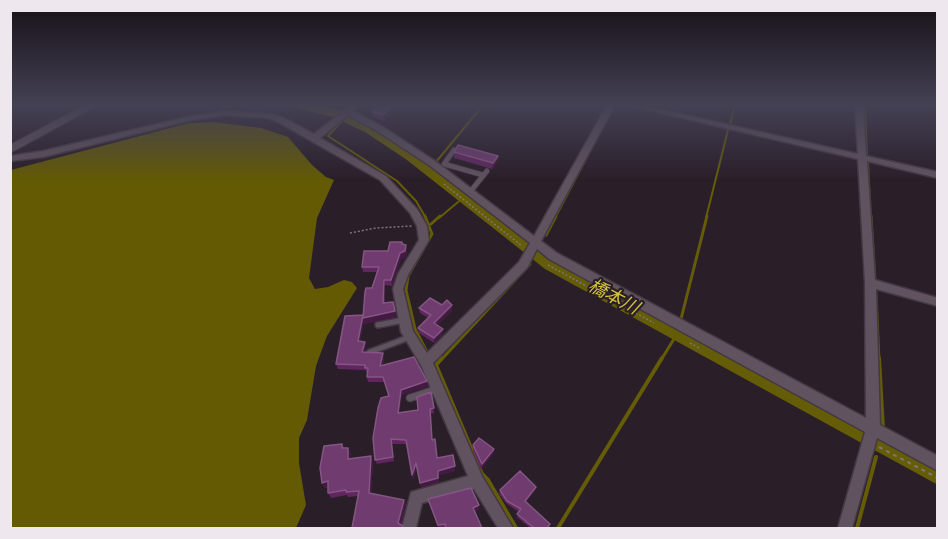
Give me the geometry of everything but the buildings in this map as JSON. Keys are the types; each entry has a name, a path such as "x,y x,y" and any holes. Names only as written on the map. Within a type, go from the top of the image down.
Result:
{"main road":[{"path":"10,150 47,130"}],"street":[{"path":"10,159 35,156 138,130"},
{"path":"300,130 383,178 414,211 422,226 424,240 400,281 398,289 404,320 410,337 438,389 477,481 506,528"},
{"path":"315,138 325,130"},
{"path":"382,130 432,163 470,192 533,248 553,256 938,464"},
{"path":"426,363 523,265 597,130"},
{"path":"743,130 938,175"},
{"path":"845,528 873,429 870,283 860,130"},
{"path":"870,283 938,302"},
{"path":"409,528 416,497 477,481"}],"lane":[{"path":"454,150 444,164 485,173 470,192"},
{"path":"378,325 404,320"},
{"path":"370,352 410,337"},
{"path":"410,398 438,389"}],"path":[{"path":"440,181 533,248"},
{"path":"350,232 392,226 422,226"}],"shaded area":[{"path":"162,130 267,130 288,137 312,165 326,177 334,180 317,218 309,278 315,289 328,287 344,280 352,282 357,288 327,336 316,366 307,420 299,438 299,463 306,505 296,528 11,528 11,170"}],"waterway":[{"path":"333,130 328,136 397,181 416,201 425,217"},
{"name":"橋本川","path":"372,130 412,157 551,264 938,473"},
{"path":"436,162 462,130"},
{"path":"555,218 601,130"},
{"path":"706,218 728,130"},
{"path":"866,130 867,156"},
{"path":"868,163 871,218"},
{"path":"439,218 464,197"},
{"path":"431,224 440,216"},
{"path":"546,235 556,216"},
{"path":"681,319 707,216"},
{"path":"871,216 875,281"},
{"path":"425,217 432,234 408,276 406,290 415,329 428,354"},
{"path":"441,360 530,264"},
{"path":"876,295 879,360"},
{"path":"661,360 674,339"},
{"path":"442,358 436,365 482,474 488,480 516,528"},
{"path":"558,528 662,358"},
{"path":"879,358 883,429"},
{"path":"857,528 876,457"}]}
